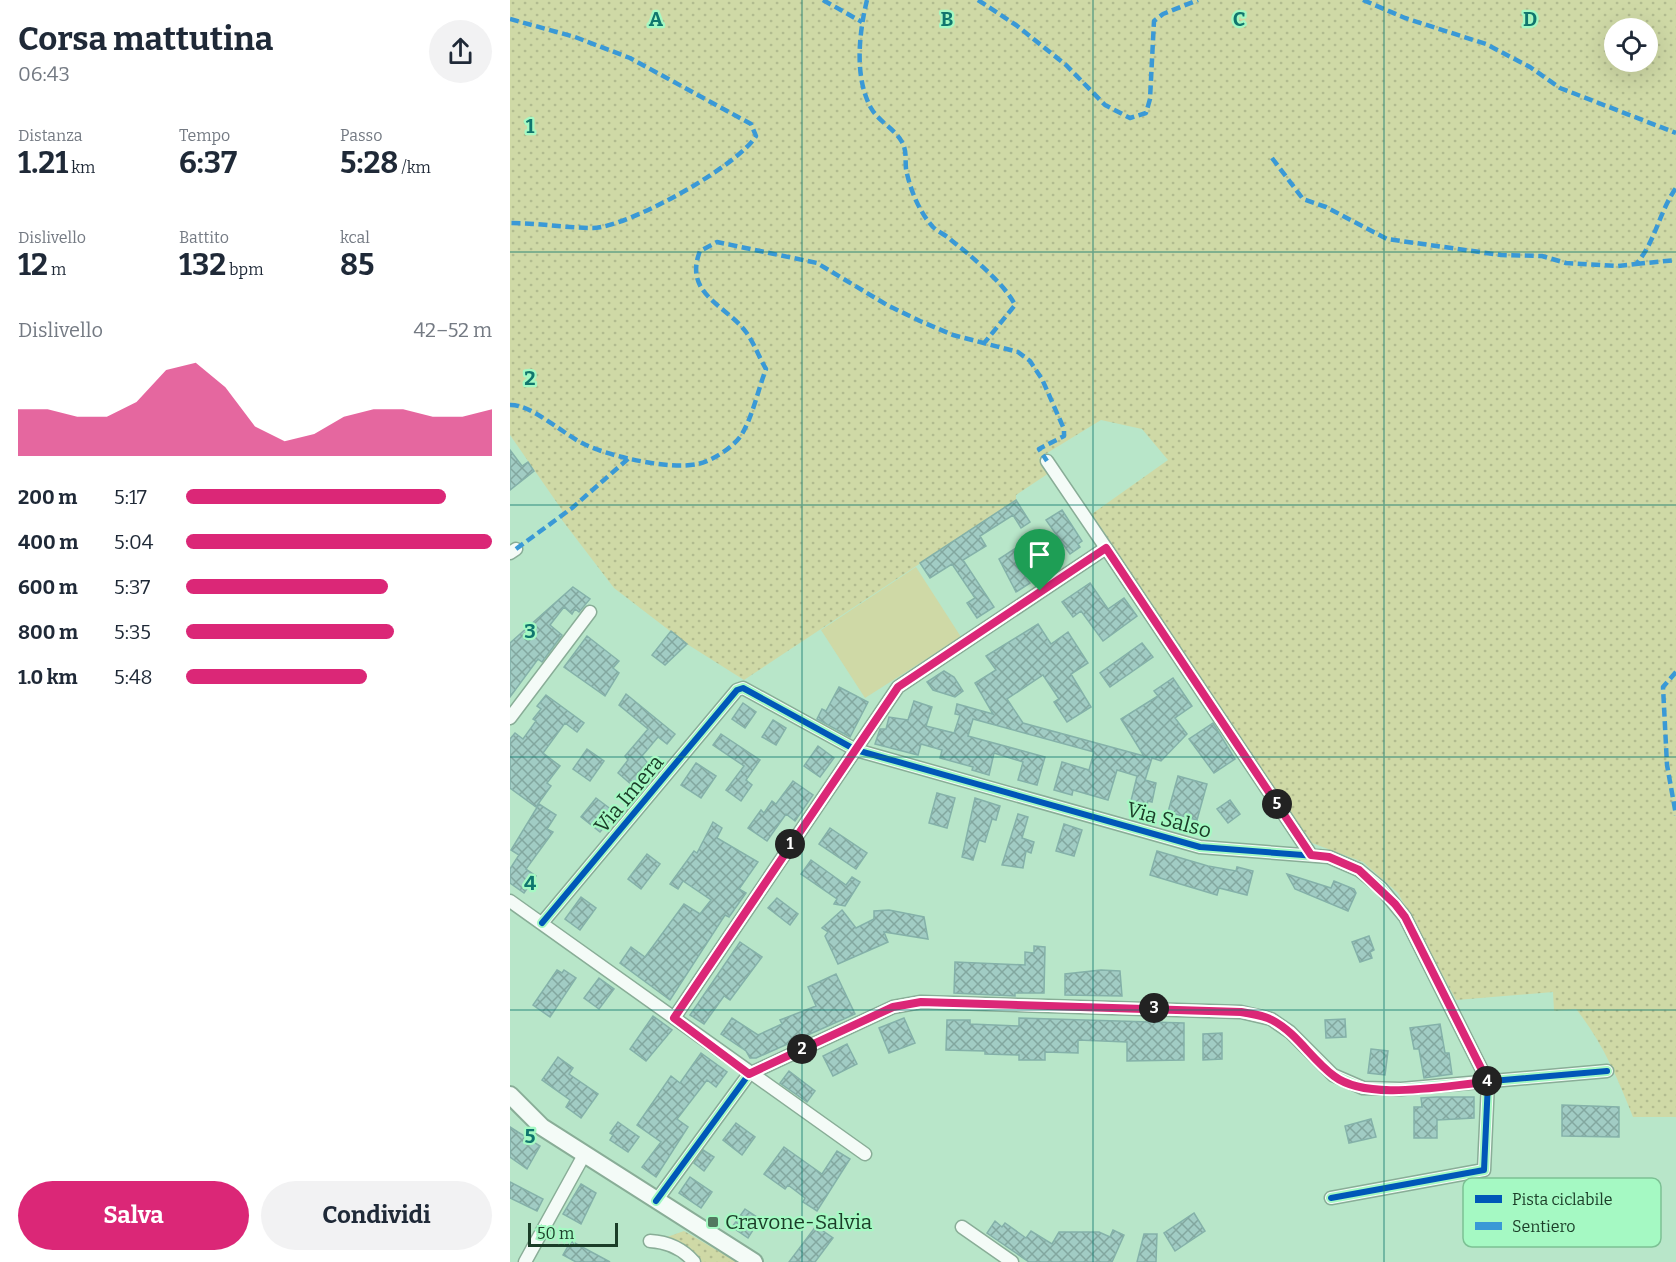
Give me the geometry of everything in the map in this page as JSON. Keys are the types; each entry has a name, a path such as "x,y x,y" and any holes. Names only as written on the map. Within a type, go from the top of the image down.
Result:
{"street":[{"path":"1047,461 1311,855"},
{"path":"674,1018 886,704 908,679 1106,548"},
{"path":"510,718 590,612"},
{"name":"Via Salso","path":"743,688 856,750 1200,847 1329,857 1359,870 1395,904 1405,917 1488,1082"},
{"name":"Via Imera","path":"542,923 737,690 743,688"},
{"path":"510,901 749,1074 866,1154"},
{"path":"656,1201 749,1074 893,1007 921,1002 1241,1012 1271,1019 1290,1032 1333,1076 1362,1088 1401,1089 1606,1071"},
{"path":"1331,1198 1484,1170 1488,1082"},
{"path":"510,1095 542,1127 754,1262"},
{"path":"525,1262 584,1155"},
{"path":"962,1227 1012,1262"},
{"path":"650,1241 665,1242 679,1249 694,1262"}],"green space":[{"path":"510,0 1676,0 1676,1117 1633,1117 1594,1034 1576,1009 1554,1011 1553,992 1456,1000 1398,893 1363,862 1312,843 1089,516 1168,460 1142,429 1101,420 1039,458 1049,473 1016,495 1016,500 744,680 687,644 614,588 562,520 562,510 510,435"},
{"path":"916,567 961,637 865,698 821,630"},
{"path":"684,1231 737,1262 700,1262 682,1244 667,1237"}],"building":[{"path":"510,450 522,466 528,462 534,471 510,490"},
{"path":"1016,500 1030,522 1021,528 1013,515 980,536 986,546 963,560 994,607 977,618 967,603 975,598 952,564 930,578 920,563"},
{"path":"1062,510 1082,541 1078,544 1080,547 1070,554 1046,520"},
{"path":"1022,544 1038,569 1025,577 1030,583 1016,592 999,559"},
{"path":"1090,583 1108,609 1124,598 1137,616 1103,641 1081,611 1073,617 1062,602"},
{"path":"573,587 590,599 579,612 575,609 572,614 564,607 550,625 562,635 542,662 538,659 510,697 510,643"},
{"path":"1038,624 1051,644 1068,632 1088,663 1071,674 1091,707 1067,722 1054,702 1059,699 1043,675 1007,699 1023,723 1144,756 1121,719 1158,696 1154,691 1173,678 1192,706 1175,718 1187,734 1161,761 1152,758 1145,780 1156,783 1152,802 1148,801 1146,809 1130,805 1137,776 1117,770 1108,800 1073,790 1072,795 1054,790 1062,762 1089,770 1094,752 973,719 968,736 1045,757 1037,785 1018,780 1023,762 994,753 989,775 972,770 973,767 940,758 942,750 921,744 918,755 875,744 880,729 886,729 889,717 908,720 914,701 932,707 926,726 954,733 960,715 955,714 957,704 993,714 975,683 996,670 986,656"},
{"path":"671,631 687,644 665,665 652,655"},
{"path":"587,636 619,661 613,668 619,673 605,696 564,667"},
{"path":"1142,643 1153,657 1110,687 1100,673"},
{"path":"944,671 954,677 963,691 955,697 933,690 927,682"},
{"path":"839,687 868,702 850,737 817,719 822,709 826,711"},
{"path":"626,694 675,734 667,744 658,737 642,756 650,766 633,786 618,773 628,760 625,756 648,729 619,705"},
{"path":"546,695 584,723 577,732 565,723 543,753 560,766 547,783 551,786 536,807 510,788 510,739 515,733 523,739 536,721 533,719 541,709 537,706"},
{"path":"743,703 756,712 745,728 732,719"},
{"path":"773,720 786,728 776,745 762,737"},
{"path":"1213,723 1235,759 1214,773 1189,739"},
{"path":"721,734 760,760 746,780 752,785 741,801 726,790 744,766 713,745"},
{"path":"818,746 834,758 820,777 804,766"},
{"path":"587,749 604,761 590,781 573,769"},
{"path":"696,763 716,776 701,798 681,785"},
{"path":"1178,776 1207,784 1197,820 1168,812"},
{"path":"793,781 813,795 795,821 786,814 767,841 748,828 761,810 764,813 772,801 776,804"},
{"path":"937,793 955,798 947,828 929,823"},
{"path":"596,798 616,813 600,832 581,817"},
{"path":"975,798 1000,806 996,820 992,819 985,842 979,840 973,860 962,857"},
{"path":"1230,800 1240,814 1228,823 1217,809"},
{"path":"539,804 556,815 547,829 553,832 526,869 536,876 524,893 510,883 510,869 519,855 511,850"},
{"path":"1018,814 1028,817 1022,838 1034,842 1031,853 1026,851 1023,868 1002,865"},
{"path":"713,822 722,828 717,838 758,862 739,889 746,893 729,917 725,915 670,1000 620,963 631,947 645,957 684,904 700,914 711,900 683,881 678,889 670,884 694,851 697,853"},
{"path":"1064,824 1082,830 1074,856 1056,851"},
{"path":"830,828 867,853 856,869 819,844"},
{"path":"1157,851 1208,866 1236,871 1237,867 1253,871 1247,895 1219,888 1217,895 1150,875"},
{"path":"647,854 660,864 641,889 628,879"},
{"path":"811,860 846,885 852,877 860,882 845,906 834,904 837,899 801,874"},
{"path":"1287,874 1331,888 1334,881 1354,889 1356,893 1348,911 1295,889"},
{"path":"581,897 596,908 580,930 565,919"},
{"path":"777,898 798,914 790,925 768,908"},
{"path":"842,910 856,928 874,919 874,911 889,910 924,917 928,939 884,932 888,942 838,964 825,936 828,932 822,928"},
{"path":"1369,936 1374,950 1370,952 1372,958 1360,962 1352,942"},
{"path":"740,942 762,957 730,1000 724,996 704,1024 690,1015"},
{"path":"1034,946 1045,947 1044,993 1015,993 1015,996 954,993 955,962 1025,965 1025,952 1034,953"},
{"path":"557,970 562,973 564,970 576,978 550,1017 533,1005"},
{"path":"1101,970 1120,971 1122,996 1065,995 1065,974"},
{"path":"836,974 855,1014 756,1058 750,1058 746,1051 721,1034 732,1018 758,1035 782,1024 780,1020 816,1006 808,987"},
{"path":"599,978 614,989 599,1009 584,998"},
{"path":"653,1016 672,1030 646,1061 630,1049"},
{"path":"904,1018 915,1043 889,1053 879,1028"},
{"path":"1019,1018 1184,1023 1184,1060 1127,1061 1127,1042 1078,1040 1078,1053 1045,1052 1045,1060 1019,1060 1019,1055 985,1054 985,1051 946,1050 947,1020 970,1020 970,1024 1019,1026"},
{"path":"1345,1019 1346,1037 1326,1038 1325,1020"},
{"path":"1440,1024 1445,1053 1449,1053 1452,1074 1424,1078 1419,1049 1414,1049 1410,1028"},
{"path":"1222,1033 1222,1059 1203,1060 1203,1034"},
{"path":"847,1044 857,1064 833,1076 823,1056"},
{"path":"1371,1049 1388,1051 1385,1075 1368,1073"},
{"path":"701,1053 727,1072 716,1087 707,1080 677,1119 688,1127 656,1177 642,1167 661,1142 637,1125 671,1076 680,1083"},
{"path":"558,1057 573,1068 569,1074 598,1094 581,1118 566,1107 570,1100 542,1080"},
{"path":"789,1071 815,1091 807,1102 780,1083"},
{"path":"1474,1097 1474,1118 1437,1120 1437,1138 1414,1138 1414,1107 1422,1107 1421,1098"},
{"path":"1562,1105 1619,1107 1619,1137 1562,1136"},
{"path":"1371,1119 1376,1137 1349,1143 1345,1126"},
{"path":"618,1122 639,1137 628,1152 610,1140 613,1135 610,1133"},
{"path":"736,1123 755,1137 742,1155 723,1140"},
{"path":"510,1127 540,1146 527,1169 510,1157"},
{"path":"784,1147 822,1174 837,1151 850,1159 817,1211 803,1202 805,1198 788,1185 785,1189 764,1174"},
{"path":"703,1150 714,1157 704,1171 694,1163"},
{"path":"690,1177 712,1192 701,1208 679,1193"},
{"path":"510,1182 543,1199 537,1211 510,1198"},
{"path":"581,1184 596,1193 581,1224 563,1214"},
{"path":"745,1209 760,1219 748,1238 732,1227"},
{"path":"1194,1213 1205,1231 1175,1251 1164,1233"},
{"path":"995,1221 1002,1227 1005,1223 1026,1238 1031,1231 1052,1244 1059,1232 1099,1232 1110,1237 1113,1230 1124,1235 1112,1262 1029,1262 987,1233"},
{"path":"816,1226 833,1238 815,1262 789,1262"},
{"path":"1144,1234 1157,1234 1156,1262 1137,1262"},
{"path":"571,1241 610,1262 576,1262 563,1255"}],"marked path":[{"path":"823,0 862,22"},
{"path":"867,0 860,40 862,83 871,108 902,142 905,149 906,169 919,207 935,229 986,270 1015,305 985,342"},
{"path":"978,0 1016,25 1066,65 1105,105 1130,118 1146,113 1150,99 1154,21 1163,14 1198,0"},
{"path":"1363,0 1405,18 1486,44 1530,67 1560,88 1676,133"},
{"path":"510,19 575,37 630,58 751,124 756,136 745,149 706,178 656,206 610,225 593,228 510,223"},
{"path":"1272,158 1303,199 1326,207 1387,239 1501,255 1542,256 1566,263 1618,266 1636,264 1648,247 1676,188"},
{"path":"510,405 519,406 538,415 578,441 597,450 641,461 672,465 698,464 722,453 738,439 746,427 766,369 746,332 709,298 697,278 696,266 700,251 717,242 817,263 887,305 920,321 953,335 1018,352 1030,361 1042,379 1064,429 1064,436 1039,449 1047,461"},
{"path":"1636,264 1676,260"},
{"path":"516,549 572,508 629,458"},
{"path":"1676,672 1663,687 1667,765 1676,815"}],"cycle path":[{"path":"542,923 737,690 743,688 856,750 1200,847 1329,857 1359,870 1381,888 1405,917 1488,1082 1484,1170 1331,1198"},
{"path":"656,1201 749,1074 893,1007 921,1002 1241,1012 1271,1019 1290,1032 1333,1075 1363,1088 1401,1089 1607,1071"}],"place":[{"name":"Cravone-Salvia","path":"713,1222"}],"route":[{"path":"1106,548 1311,855 1329,857 1359,870 1381,888 1405,917 1488,1082 1401,1089 1362,1088 1333,1076 1290,1032 1271,1019 1241,1012 921,1002 893,1007 749,1074 674,1018 898,687 1040,591 1106,548"}]}
